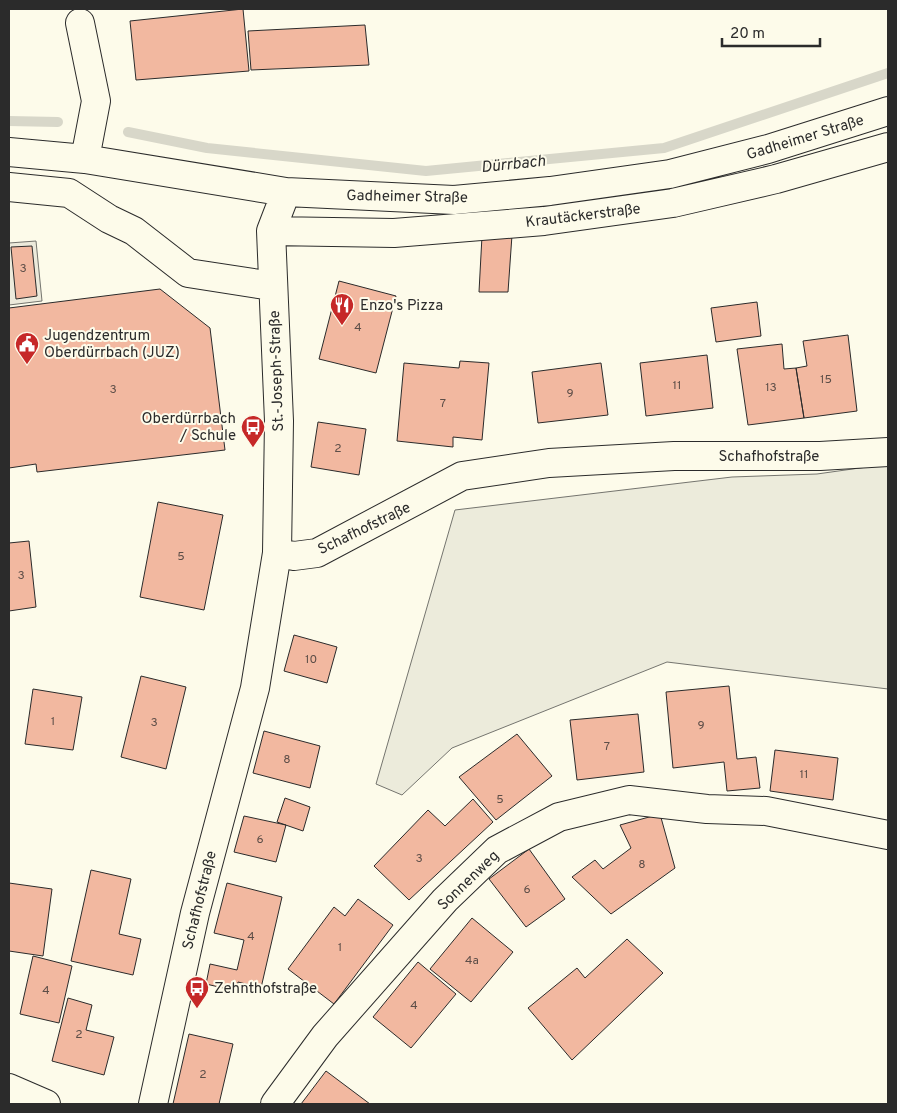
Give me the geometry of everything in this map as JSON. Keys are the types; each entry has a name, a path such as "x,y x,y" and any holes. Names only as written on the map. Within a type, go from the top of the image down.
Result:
{"street":[{"path":"80,23 96,101 85,159"},
{"name":"Gadheimer Straße","path":"9,152 85,159 286,192 454,200 550,191 670,174 768,149 888,111"},
{"name":"Krautäckerstraße","path":"270,231 394,233 544,221 673,203 776,179 888,147"},
{"path":"9,186 69,193 109,219 134,231 188,273 272,286"},
{"name":"St.-Joseph-Straße","path":"276,553 279,421 270,231 286,192"},
{"name":"Schafhofstraße","path":"153,1104 195,913 255,688 276,553 294,556 317,553 462,476 549,463 665,456 820,456 888,452"},
{"name":"Sonnenweg","path":"275,1104 325,1036 446,900 497,850 559,817 629,800 707,809 766,811 888,835"},
{"path":"9,1088 46,1104"}],"shaded area":[{"path":"36,241 42,301 9,305 9,243"},
{"path":"888,464 888,689 667,662 452,748 402,795 376,784 455,510 732,477 817,474"}],"building":[{"path":"243,9 249,71 136,80 130,21"},
{"path":"365,25 369,65 251,70 248,31"},
{"path":"512,235 508,292 479,292 482,236"},
{"path":"32,246 37,296 16,299 11,247"},
{"path":"339,281 396,296 376,373 319,359"},
{"path":"160,289 210,328 225,450 37,472 36,464 9,468 9,308"},
{"path":"757,302 761,336 716,342 711,308"},
{"path":"848,335 857,411 804,418 796,368 807,366 803,341"},
{"path":"782,344 784,369 796,368 804,418 748,425 737,349"},
{"path":"707,355 713,408 646,416 640,363"},
{"path":"460,361 489,363 482,440 453,437 453,447 397,441 404,363 459,368"},
{"path":"601,363 608,415 538,423 532,372"},
{"path":"318,422 366,429 359,475 311,467"},
{"path":"158,502 223,515 204,610 140,597"},
{"path":"29,541 36,607 9,611 9,543"},
{"path":"294,635 337,647 327,683 284,671"},
{"path":"141,676 186,687 166,769 121,757"},
{"path":"729,686 737,759 756,757 760,788 727,791 724,762 673,768 666,692"},
{"path":"33,689 82,697 73,750 25,744"},
{"path":"638,714 644,772 577,780 570,720"},
{"path":"264,731 320,746 310,788 253,773"},
{"path":"517,734 552,776 496,820 459,777"},
{"path":"775,750 838,758 833,800 770,791"},
{"path":"285,798 310,807 303,831 277,822"},
{"path":"473,799 493,822 409,900 374,866 428,810 445,826"},
{"path":"660,814 675,868 611,914 572,877 595,860 603,869 631,848 620,825"},
{"path":"244,816 286,825 276,862 234,852"},
{"path":"529,849 565,899 526,927 489,879"},
{"path":"91,870 131,879 119,934 141,939 133,975 71,961"},
{"path":"9,883 52,889 43,956 9,951"},
{"path":"227,883 282,897 261,988 238,982 236,991 206,984 210,964 237,970 244,940 214,933"},
{"path":"358,899 393,925 334,1004 288,969 334,907 345,916"},
{"path":"472,918 513,952 471,1002 430,969"},
{"path":"627,939 663,973 572,1060 528,1008 577,968 585,978"},
{"path":"33,956 72,966 59,1023 20,1014"},
{"path":"418,962 456,994 411,1048 373,1017"},
{"path":"68,998 92,1005 86,1030 114,1037 104,1075 52,1061"},
{"path":"189,1034 233,1044 219,1104 173,1104"},
{"path":"326,1071 370,1104 301,1104"}],"waterway":[{"name":"Dürrbach","path":"128,132 207,148 426,171 664,148 888,73"},
{"name":"Dürrbach","path":"9,121 58,122"}],"place":[{"name":"Enzo's Pizza","path":"342,326"},
{"name":"Jugendzentrum Oberdürrbach (JUZ)","path":"27,365"},
{"name":"Oberdürrbach / Schule","path":"253,448"},
{"name":"Zehnthofstraße","path":"197,1009"}]}
